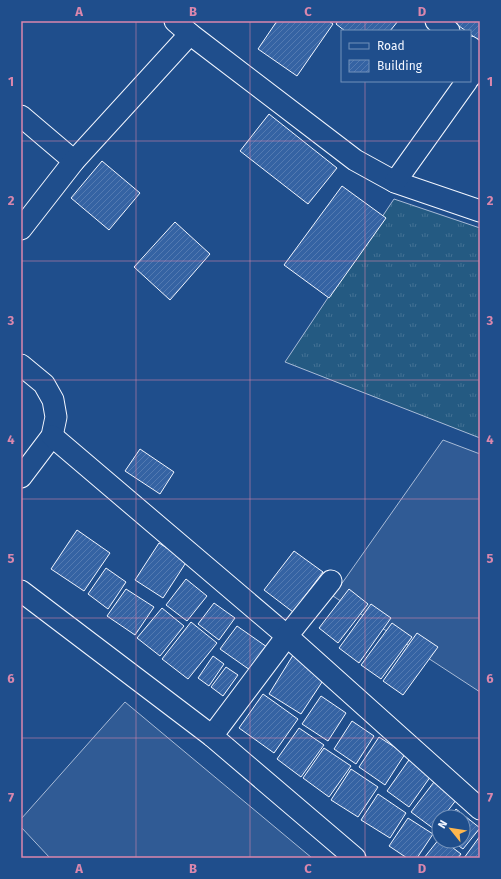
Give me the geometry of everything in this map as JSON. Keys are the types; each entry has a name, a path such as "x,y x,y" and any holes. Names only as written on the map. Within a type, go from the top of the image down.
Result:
{"street":[{"path":"436,21 448,30"},
{"path":"21,229 182,28 355,160 395,182 480,212"},
{"path":"471,48 480,55"},
{"path":"471,76 480,63"},
{"path":"395,182 466,82"},
{"path":"21,116 74,161"},
{"path":"21,365 44,384 53,400 56,417 52,436 21,477"},
{"path":"52,436 288,636 480,809"},
{"path":"212,736 331,581"},
{"path":"21,591 212,736 355,858"}],"green space":[{"path":"394,199 480,228 480,438 285,362"}],"shaded area":[{"path":"443,440 480,454 480,692 333,596"},
{"path":"125,702 312,858 50,858 21,827 21,819"}],"building":[{"path":"277,21 329,21 333,24 297,76 258,49"},
{"path":"338,21 398,21 391,30 344,30 336,24"},
{"path":"452,21 480,21 480,41 471,35 471,30 465,30"},
{"path":"269,114 337,168 308,204 240,151"},
{"path":"102,161 140,193 109,230 71,198"},
{"path":"342,186 386,218 329,298 284,265"},
{"path":"175,222 210,254 170,300 134,267"},
{"path":"140,449 174,472 160,494 125,471"},
{"path":"77,530 110,553 84,591 51,569"},
{"path":"159,543 187,561 163,598 135,580"},
{"path":"294,551 323,572 293,612 264,590"},
{"path":"106,568 126,582 108,609 88,594"},
{"path":"186,579 207,596 187,621 166,605"},
{"path":"126,589 154,607 135,635 107,616"},
{"path":"349,589 368,604 338,643 319,628"},
{"path":"214,603 235,618 219,640 198,624"},
{"path":"371,604 391,618 359,663 339,648"},
{"path":"162,608 184,626 160,656 137,638"},
{"path":"191,622 217,643 188,679 162,659"},
{"path":"392,623 412,637 381,679 361,665"},
{"path":"237,626 267,647 250,670 220,649"},
{"path":"417,633 438,647 403,695 383,681"},
{"path":"295,652 328,673 301,714 269,694"},
{"path":"213,656 224,664 209,686 198,678"},
{"path":"226,667 238,675 223,696 211,687"},
{"path":"263,694 298,719 274,753 239,728"},
{"path":"321,696 346,713 328,741 302,724"},
{"path":"352,721 374,736 356,764 334,749"},
{"path":"299,728 324,745 301,777 277,759"},
{"path":"379,737 405,754 385,785 359,767"},
{"path":"324,748 351,766 329,797 303,778"},
{"path":"411,757 433,773 409,807 387,791"},
{"path":"351,769 378,787 358,817 331,800"},
{"path":"437,778 460,795 449,809 431,809 431,827 411,812"},
{"path":"378,794 406,813 390,838 361,820"},
{"path":"408,818 431,833 431,837 417,858 407,858 389,846"},
{"path":"471,821 480,828 471,839"},
{"path":"480,836 480,858 464,858"},
{"path":"431,849 454,849 461,854 458,858 424,858"}]}
